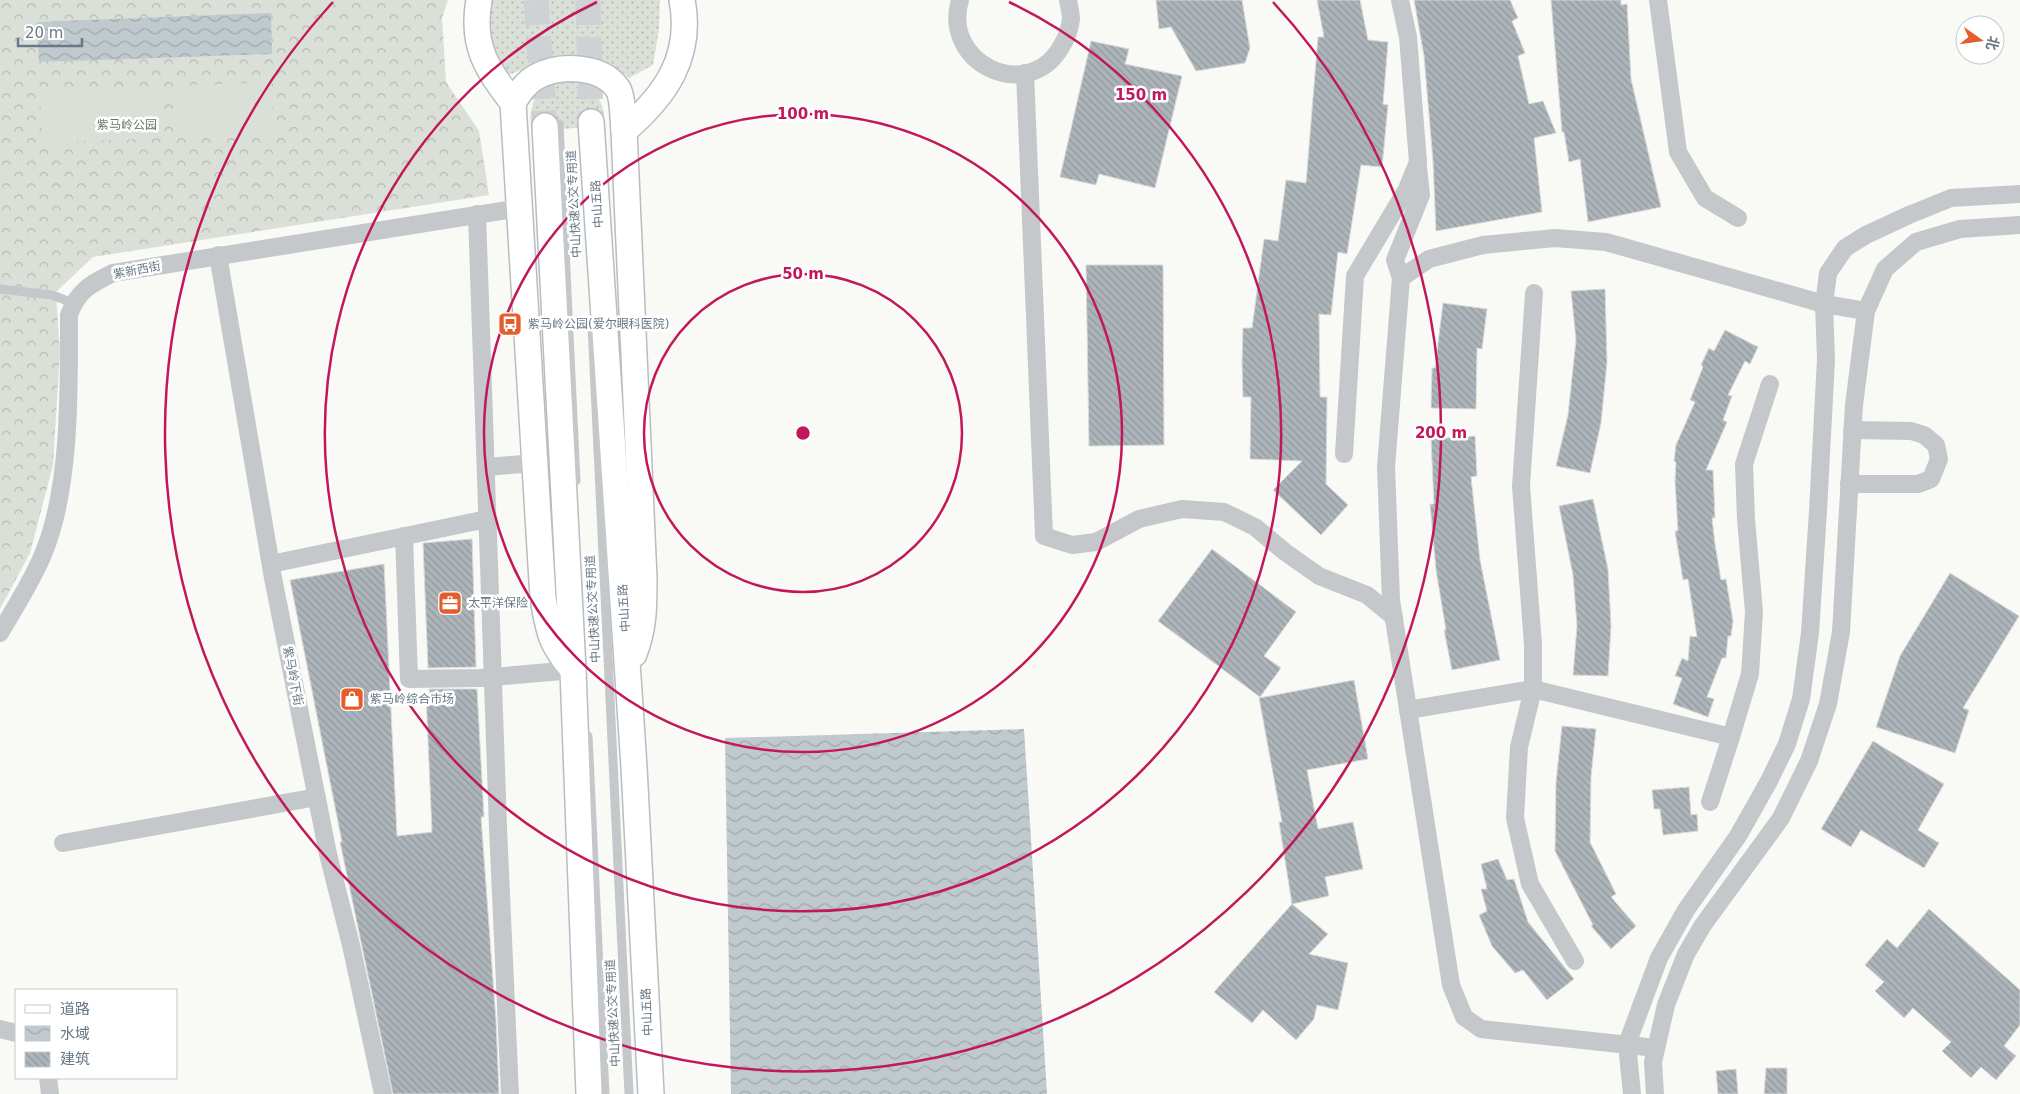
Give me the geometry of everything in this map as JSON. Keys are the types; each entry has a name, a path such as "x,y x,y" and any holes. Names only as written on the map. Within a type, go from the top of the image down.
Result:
{"main road":[{"path":"479,0 476,20 480,48 490,72 513,103 543,598 548,630 556,650 573,670"},
{"path":"624,131 648,110 670,80 681,54 686,16 682,0"},
{"path":"513,103 522,88 536,77 561,70 583,68 605,76 619,90 624,131 644,604 641,635 628,670"},
{"name":"中山五路","path":"587,122 628,670 651,1094"},
{"path":"552,125 590,1094"}],"street":[{"path":"960,0 957,10 957,28 963,44 974,59 989,69 1006,74 1024,73 1041,67 1057,55 1067,38 1071,18 1068,0"},
{"path":"1400,0 1408,37 1421,196 1395,260 1401,278 1386,467 1391,600 1451,985 1464,1017 1481,1030 1656,1048"},
{"path":"1658,0 1678,152 1705,198 1738,218"},
{"path":"1024,73 1044,536 1072,545 1096,542 1139,519 1182,509 1224,512 1255,527 1285,552 1319,576 1367,595 1394,617"},
{"path":"1344,454 1355,276 1407,189 1418,162"},
{"path":"1632,1094 1628,1044 1658,958 1686,910 1738,836 1765,788 1786,744 1800,699 1810,633 1826,359 1824,304 1828,273 1845,248 1866,235 1951,198 2020,194"},
{"name":"紫新西街","path":"73,303 82,292 95,282 113,273 520,208"},
{"path":"477,214 498,838 510,1094"},
{"path":"1655,1094 1653,1062 1656,1048 1666,1005 1686,954 1703,925 1781,818 1809,761 1828,704 1841,632 1852,430 1866,311 1885,269 1916,242 1960,229 2020,225"},
{"path":"1401,278 1429,259 1483,245 1555,238 1606,242 1824,304 1866,311"},
{"name":"紫马岭下街","path":"218,255 271,564 328,854 351,945 383,1094"},
{"path":"1534,293 1521,486 1533,645 1533,689 1518,747 1515,818 1530,884 1575,961"},
{"path":"0,632 44,554 57,509 63,468 66,424 69,315 73,303"},
{"path":"1710,802 1750,674 1754,612 1746,519 1744,464 1770,384"},
{"path":"1849,484 1918,484 1931,479 1939,459 1936,445 1924,435 1911,431 1852,430"},
{"path":"486,467 534,463"},
{"path":"271,564 487,519"},
{"path":"404,536 409,679 481,678 573,670"},
{"path":"1408,710 1533,689 1731,737"},
{"path":"63,843 317,797"},
{"path":"0,1029 15,1033"},
{"path":"48,1079 50,1094"}],"lane":[{"name":"中山快速公交专用道","path":"585,182 587,122"},
{"name":"中山快速公交专用道","path":"552,125 576,489"},
{"path":"0,289 52,296 73,303"},
{"name":"中山快速公交专用道","path":"592,320 629,1094"},
{"name":"中山快速公交专用道","path":"587,726 605,1094"}],"green space":[{"name":"紫马岭公园","path":"0,0 448,0 442,18 446,82 479,131 489,195 93,257 56,292 60,352 53,465 30,553 0,609"},
{"path":"485,0 660,0 659,30 653,65 629,78 612,64 572,57 549,60 500,78 483,32"},
{"path":"568,81 585,86 596,95 602,107 605,125 532,132 531,112 536,97 549,87"},
{"path":"272,82 273,134 178,137 176,86"},
{"path":"162,86 164,138 42,143 40,92"}],"water":[{"path":"271,13 272,54 39,62 37,22"},
{"path":"1024,729 1047,1094 731,1094 725,738"}],"building":[{"path":"1156,0 1242,0 1250,48 1245,63 1196,71 1171,27 1159,29"},
{"path":"1317,0 1360,0 1368,40 1388,42 1383,104 1388,105 1382,167 1361,165 1347,254 1338,252 1331,315 1319,314 1320,397 1327,397 1326,484 1348,505 1321,535 1273,490 1302,461 1250,459 1251,397 1243,397 1242,363 1243,328 1252,328 1264,239 1278,241 1286,180 1306,183 1318,37 1324,37"},
{"path":"1414,0 1510,0 1518,18 1512,21 1525,53 1518,56 1529,104 1543,101 1556,133 1534,138 1542,212 1436,231 1433,161 1424,56"},
{"path":"1551,0 1621,0 1621,5 1627,4 1631,79 1661,207 1588,222 1580,159 1569,162 1564,132 1562,132"},
{"path":"1091,41 1129,49 1125,64 1182,76 1155,188 1099,174 1096,185 1060,177"},
{"path":"1086,265 1163,265 1164,445 1089,446"},
{"path":"1605,289 1607,362 1601,423 1590,473 1556,466 1568,415 1576,340 1571,291"},
{"path":"1443,303 1487,309 1482,349 1477,348 1476,409 1431,408 1432,368 1435,368"},
{"path":"1725,330 1758,347 1750,364 1745,361 1728,395 1732,396 1723,420 1727,422 1706,470 1713,470 1715,518 1712,518 1715,544 1721,580 1726,579 1733,621 1731,636 1728,636 1726,658 1722,658 1707,697 1714,699 1708,717 1673,704 1682,678 1675,676 1682,658 1688,661 1690,636 1697,637 1688,579 1683,580 1675,531 1678,531 1675,481 1676,462 1674,461 1676,445 1695,402 1690,400 1703,367 1701,365 1709,348 1714,351"},
{"path":"1475,436 1477,476 1471,477 1480,560 1500,660 1452,670 1444,630 1446,630 1436,570 1430,504 1434,504 1431,439"},
{"path":"1593,499 1608,569 1611,626 1608,676 1573,675 1577,626 1573,575 1559,506"},
{"name":"太平洋保险","path":"472,539 476,667 428,668 423,543"},
{"path":"1212,549 1296,612 1264,656 1281,668 1260,697 1158,621"},
{"path":"384,564 397,836 432,832 426,694 430,694 429,689 477,689 484,817 481,817 496,1021 499,1094 393,1094 340,842 342,842 290,580"},
{"path":"1950,573 2019,616 1963,708 1969,710 1955,753 1876,727 1900,656"},
{"path":"1354,680 1368,759 1307,770 1318,829 1353,822 1363,869 1325,877 1329,896 1292,904 1279,822 1282,822 1259,698"},
{"path":"1562,726 1596,729 1591,777 1590,842 1616,894 1611,897 1636,926 1611,949 1591,926 1593,925 1555,851 1556,782"},
{"path":"1873,741 1944,784 1918,830 1939,843 1924,868 1861,830 1851,847 1821,829"},
{"path":"1689,787 1691,815 1697,814 1698,831 1663,835 1660,809 1654,809 1652,790"},
{"path":"1498,859 1507,880 1514,879 1528,922 1574,979 1547,1000 1523,970 1515,973 1492,946 1479,915 1487,911 1481,889 1487,889 1481,864"},
{"path":"1292,904 1328,934 1309,954 1348,963 1338,1010 1317,1005 1314,1019 1296,1040 1263,1010 1252,1023 1214,992"},
{"path":"1929,909 2020,990 2020,1025 2004,1046 2016,1056 1996,1080 1981,1067 1971,1078 1942,1051 1951,1042 1913,1008 1904,1018 1875,991 1884,982 1865,965 1887,939 1897,948"},
{"path":"1766,1068 1787,1068 1787,1094 1764,1094"},
{"path":"1736,1069 1738,1094 1718,1094 1716,1071"}],"tunnel":[{"path":"536,0 545,126"},
{"path":"588,0 591,122"}],"place":[{"name":"紫马岭公园(爱尔眼科医院)","path":"510,324"},
{"name":"太平洋保险","path":"450,603"},
{"name":"紫马岭综合市场","path":"352,699"}]}
